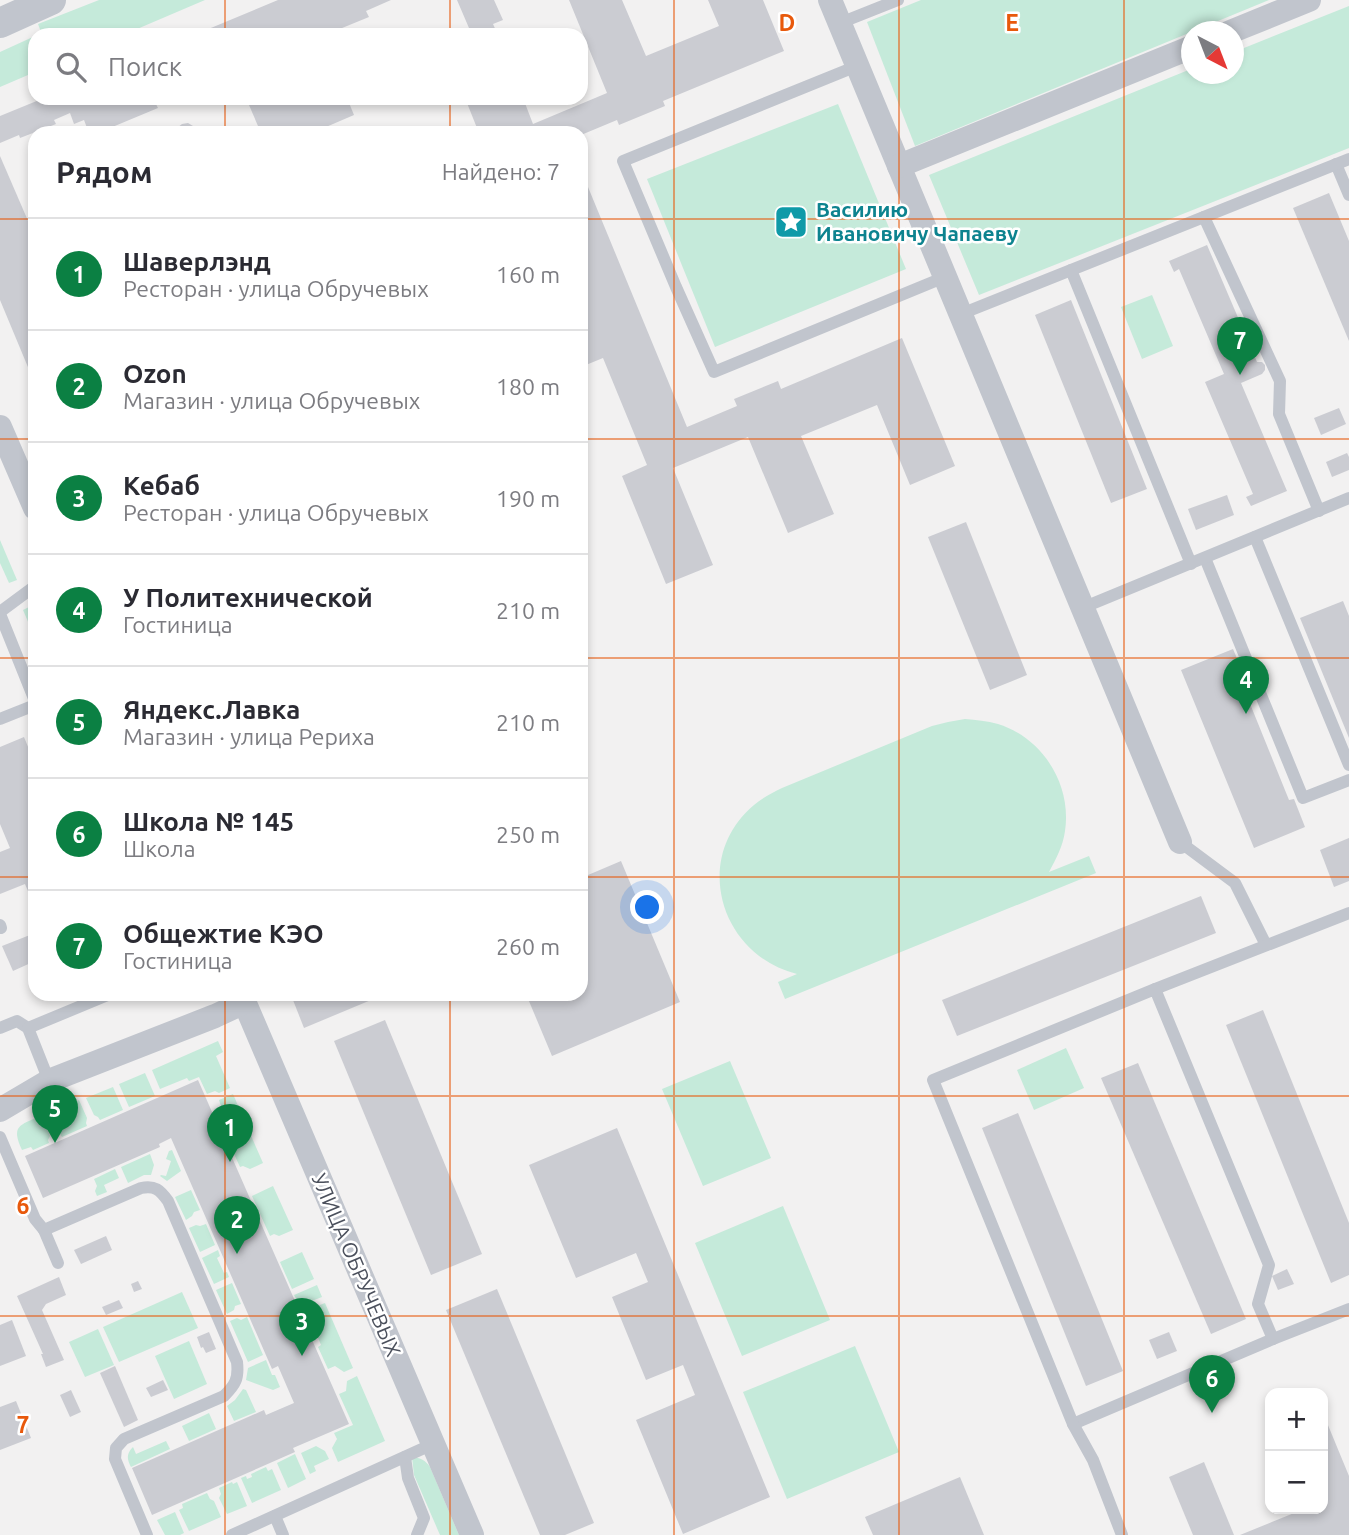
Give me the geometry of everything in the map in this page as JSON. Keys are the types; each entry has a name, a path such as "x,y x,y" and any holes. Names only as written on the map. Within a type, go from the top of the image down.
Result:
{"street":[{"path":"0,23 51,0"},
{"path":"830,0 1180,842"},
{"path":"1244,26 1309,0"},
{"path":"899,166 1181,51"},
{"path":"2,437 28,493"},
{"path":"0,1110 49,1081 215,1016 238,1001"},
{"name":"УЛИЦА ОБРУЧЕВЫХ","path":"244,1001 472,1535"}],"lane":[{"path":"840,23 898,0"},
{"path":"858,66 623,161 714,372 945,277"},
{"path":"961,314 1349,159"},
{"path":"1336,164 1349,195"},
{"path":"1204,217 1280,381 1279,414 1319,511"},
{"path":"1071,270 1191,564"},
{"path":"1082,608 1349,498"},
{"path":"1255,537 1349,765"},
{"path":"1205,558 1303,798 1349,780"},
{"path":"28,591 0,613 28,685"},
{"path":"0,719 28,706"},
{"path":"1180,842 1235,884 1266,945"},
{"path":"1122,1535 1093,1460 1073,1424 933,1080 1349,913"},
{"path":"1155,989 1269,1265 1258,1304 1273,1339"},
{"path":"28,1028 93,1001"},
{"path":"0,1028 17,1021 28,1028 49,1081"},
{"path":"0,1137 35,1219 44,1230 58,1264"},
{"path":"44,1230 141,1188 150,1186 161,1191 237,1362 238,1373 234,1387 224,1396 124,1439 116,1448 115,1460 147,1535"},
{"path":"1073,1424 1349,1309"},
{"path":"232,1535 433,1444"},
{"path":"405,1457 408,1478 424,1518 417,1535"},
{"path":"275,1516 283,1535"}],"green space":[{"path":"99,0 205,0 139,28 40,28 38,24"},
{"path":"921,0 1269,0 1218,21 1181,21 1181,36 915,146 867,22"},
{"path":"1349,6 1349,148 979,295 929,175 1181,73 1181,84 1244,84 1244,48"},
{"path":"28,39 28,75 0,87 0,52"},
{"path":"838,104 906,269 715,347 647,179"},
{"path":"1152,295 1173,346 1142,359 1121,307"},
{"path":"0,540 17,580 9,583 0,563"},
{"path":"28,608 28,622 23,610"},
{"path":"965,719 994,723 1014,731 1041,752 1059,781 1066,814 1063,842 1049,872 1089,856 1096,873 785,999 778,982 797,974 770,963 749,947 733,926 723,902 720,877 723,851 735,827 757,802 782,788 932,726"},
{"path":"218,1041 223,1052 216,1056 230,1088 207,1094 199,1077 189,1081 187,1078 160,1089 152,1070"},
{"path":"1066,1048 1084,1088 1034,1110 1017,1070"},
{"path":"730,1061 771,1158 703,1186 662,1089"},
{"path":"145,1073 155,1096 129,1107 119,1084"},
{"path":"113,1087 123,1110 100,1120 94,1115 86,1098"},
{"path":"233,1094 246,1124 234,1130 229,1128 223,1131 214,1109 221,1106 219,1100"},
{"path":"79,1100 87,1118 87,1126 62,1137 56,1133 47,1114"},
{"path":"41,1116 50,1136 49,1143 33,1150 31,1147 22,1150 17,1136 19,1127"},
{"path":"249,1131 263,1163 250,1169 240,1167 229,1143"},
{"path":"172,1150 181,1171 167,1181 160,1176 166,1176 171,1161 166,1159"},
{"path":"150,1154 154,1165 151,1175 144,1175 128,1183 121,1167"},
{"path":"115,1169 119,1178 104,1185 107,1192 97,1196 94,1179"},
{"path":"273,1186 293,1230 279,1236 270,1236 252,1196"},
{"path":"191,1190 200,1210 186,1220 175,1197"},
{"path":"783,1206 830,1320 742,1356 695,1243"},
{"path":"206,1224 215,1245 200,1252 189,1228"},
{"path":"218,1250 220,1256 217,1258 229,1277 214,1284 202,1258"},
{"path":"302,1252 314,1279 292,1289 280,1262"},
{"path":"232,1283 241,1304 227,1314 216,1290"},
{"path":"317,1285 322,1297 309,1302 298,1302 294,1295"},
{"path":"182,1292 198,1328 119,1362 103,1327"},
{"path":"325,1303 353,1368 344,1372 335,1366 328,1369 318,1347 321,1345 312,1323 308,1324 305,1317 310,1315 312,1308"},
{"path":"247,1317 263,1355 248,1362 230,1321"},
{"path":"98,1329 114,1365 85,1377 69,1342"},
{"path":"189,1341 207,1384 174,1399 155,1356"},
{"path":"855,1346 899,1452 787,1499 743,1392"},
{"path":"266,1360 280,1387 273,1390 246,1380 248,1368"},
{"path":"357,1376 385,1441 338,1462 332,1448 337,1439 334,1433 353,1425 339,1394 346,1391 347,1381"},
{"path":"243,1389 246,1390 256,1412 234,1421 227,1406"},
{"path":"209,1413 216,1429 189,1441 182,1426"},
{"path":"166,1441 170,1449 131,1467 128,1457 133,1447 136,1454"},
{"path":"316,1446 325,1451 329,1459 314,1466 316,1471 310,1474 301,1453"},
{"path":"295,1454 306,1479 288,1488 277,1463"},
{"path":"412,1457 422,1460 430,1467 459,1535 440,1535 414,1475"},
{"path":"266,1467 268,1471 272,1469 281,1490 252,1503 241,1478 252,1477 251,1474"},
{"path":"237,1482 247,1506 227,1514 219,1498 219,1488"},
{"path":"207,1493 221,1517 189,1531 179,1510 183,1508 182,1504"},
{"path":"175,1512 184,1533 165,1535 157,1520"}],"building":[{"path":"278,0 391,0 366,11 369,17 342,28 211,28"},
{"path":"457,0 494,0 503,20 493,24 495,28 469,28"},
{"path":"569,0 622,0 646,56 719,26 708,0 763,0 784,51 663,101 665,106 619,125 617,120 588,132 588,126 476,126 468,105 526,105 533,124 578,105 588,105 588,101 607,93 588,46 588,28 580,28"},
{"path":"28,105 156,105 158,108 115,126 86,126 84,120 74,124 70,113 54,120 56,124 51,126 28,126 28,135 20,138 19,135 0,143 0,116"},
{"path":"249,105 350,105 354,115 328,126 258,126"},
{"path":"0,156 28,221 28,367 0,300"},
{"path":"588,187 687,427 737,406 734,399 778,381 781,389 902,338 955,466 910,485 877,405 801,436 834,514 788,533 748,437 673,468 713,565 666,584 622,476 647,465 603,358 588,364"},
{"path":"1329,193 1349,241 1349,341 1293,208"},
{"path":"1207,245 1257,362 1265,365 1262,374 1241,383 1287,491 1251,506 1246,497 1253,494 1205,382 1224,374 1179,269 1174,272 1169,261"},
{"path":"1071,300 1147,489 1111,503 1035,315"},
{"path":"1339,408 1346,424 1321,435 1314,418"},
{"path":"1347,453 1349,470 1332,477 1326,462"},
{"path":"1227,495 1234,515 1196,530 1188,509"},
{"path":"966,522 1027,675 990,690 928,537"},
{"path":"1343,601 1349,616 1349,738 1300,618"},
{"path":"1233,649 1245,677 1240,679 1289,800 1294,799 1305,827 1254,848 1181,670"},
{"path":"24,737 28,747 28,891 25,884 0,894 0,852 10,848 0,824 0,747"},
{"path":"1349,838 1349,881 1334,887 1320,850"},
{"path":"621,861 680,1002 552,1056 529,1001 588,1001 588,875"},
{"path":"1201,896 1216,933 957,1036 942,1000"},
{"path":"28,936 28,964 13,971 2,946"},
{"path":"293,1001 369,1001 304,1028"},
{"path":"1263,1010 1349,1223 1349,1275 1331,1283 1226,1025"},
{"path":"385,1020 482,1254 431,1275 334,1041"},
{"path":"1138,1063 1246,1319 1211,1334 1101,1078"},
{"path":"198,1080 349,1424 293,1448 295,1452 152,1515 132,1468 264,1410 266,1415 294,1403 278,1366 272,1369 171,1138 159,1144 160,1147 43,1198 25,1156"},
{"path":"1018,1113 1123,1371 1086,1386 982,1128"},
{"path":"617,1128 770,1497 683,1534 636,1420 695,1395 683,1365 646,1380 612,1297 648,1282 636,1253 576,1278 529,1165"},
{"path":"106,1236 112,1250 81,1264 74,1250"},
{"path":"1287,1269 1294,1284 1278,1290 1272,1276"},
{"path":"59,1277 66,1295 46,1304 42,1310 64,1360 46,1367 43,1354 17,1296"},
{"path":"138,1281 142,1289 134,1292 131,1284"},
{"path":"497,1289 594,1523 565,1535 540,1535 446,1310"},
{"path":"119,1300 123,1308 106,1315 102,1307"},
{"path":"12,1320 26,1356 0,1366 0,1325"},
{"path":"209,1332 216,1349 206,1353 197,1337"},
{"path":"1169,1332 1177,1351 1157,1359 1149,1340"},
{"path":"115,1366 138,1420 124,1427 100,1373"},
{"path":"163,1380 168,1390 151,1397 146,1388"},
{"path":"71,1390 81,1412 70,1417 60,1395"},
{"path":"16,1401 31,1438 0,1450 0,1407"},
{"path":"1328,1425 1349,1476 1349,1535 1240,1535 1292,1514 1328,1514"},
{"path":"1204,1462 1234,1535 1193,1535 1169,1477"},
{"path":"960,1477 984,1535 873,1535 865,1517"}],"place":[{"name":"Василию Ивановичу Чапаеву","path":"791,222"},
{"name":"Общежтие КЭО","path":"1240,375"},
{"name":"У Политехнической","path":"1246,714"},
{"name":"Яндекс.Лавка","path":"55,1143"},
{"name":"Шаверлэнд","path":"230,1162"},
{"name":"Ozon","path":"237,1254"},
{"name":"Кебаб","path":"302,1356"},
{"name":"Школа № 145","path":"1212,1413"}]}
